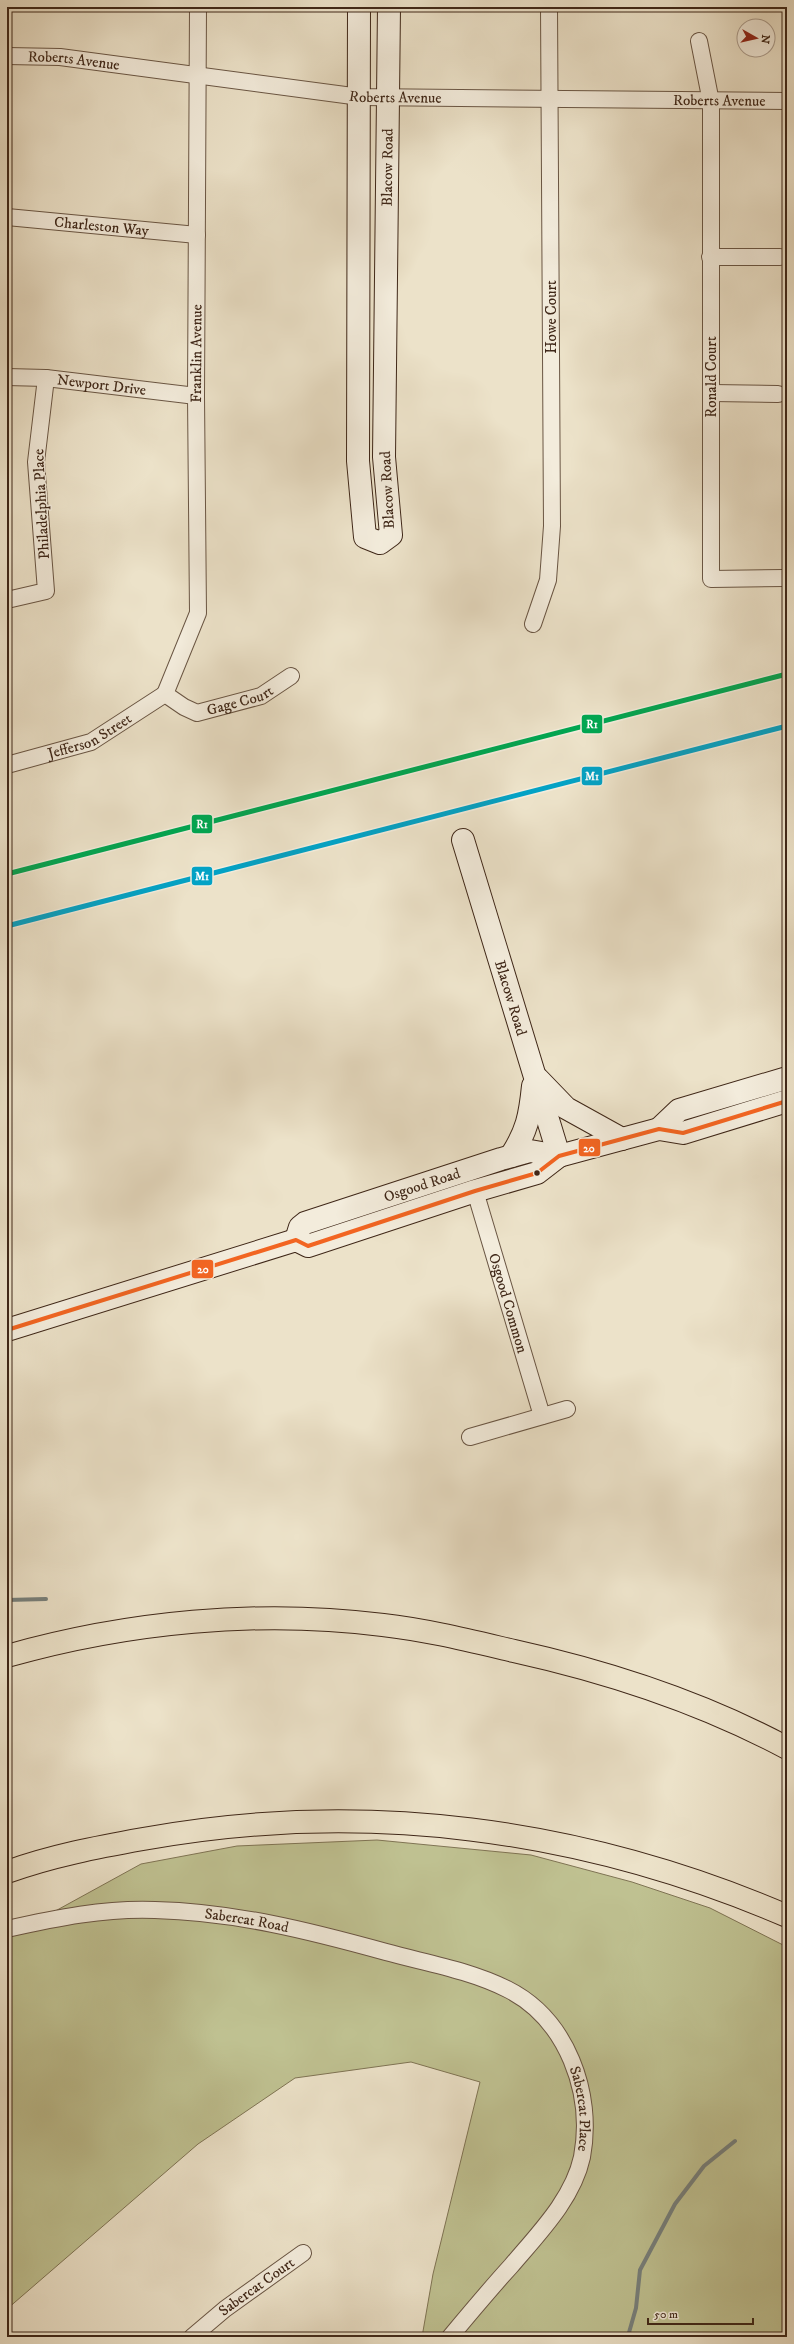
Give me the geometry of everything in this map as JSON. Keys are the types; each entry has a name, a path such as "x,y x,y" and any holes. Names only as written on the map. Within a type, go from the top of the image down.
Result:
{"highway":[{"path":"7,1656 50,1644 130,1630 216,1620 278,1618 384,1625 564,1662 657,1690 749,1728 787,1748"},
{"path":"7,1872 97,1847 171,1834 250,1824 324,1821 396,1823 466,1828 537,1839 606,1853 681,1875 740,1896 787,1916"}],"main road":[{"name":"Blacow Road","path":"359,7 360,98 358,461 365,537 380,543 391,535 384,457 389,7"},
{"name":"Blacow Road","path":"463,840 559,1156"},
{"path":"534,1075 566,1108 622,1139"},
{"path":"511,1156 526,1130 530,1116 534,1075"},
{"name":"Osgood Road","path":"659,1129 679,1110 787,1078"},
{"name":"Osgood Road","path":"7,1330 296,1240 308,1246 475,1191 537,1173 559,1156 659,1129 684,1133 787,1102"},
{"name":"Osgood Road","path":"296,1240 300,1227 305,1223 511,1156 530,1150 559,1156"}],"street":[{"name":"Franklin Avenue","path":"165,694 198,613 196,396 198,7"},
{"name":"Howe Court","path":"533,624 548,580 552,526 550,7"},
{"name":"Ronald Court","path":"699,41 711,102 711,579 784,578"},
{"name":"Roberts Avenue","path":"7,56 60,57 360,98 550,101 787,102"},
{"name":"Charleston Way","path":"7,217 197,235"},
{"path":"710,257 780,257"},
{"name":"Newport Drive","path":"7,377 46,378 196,396"},
{"name":"Philadelphia Place","path":"7,600 46,591 36,462 46,378"},
{"path":"712,393 778,394"},
{"name":"Gage Court","path":"165,694 184,707 197,713 261,696 291,676"},
{"name":"Jefferson Street","path":"7,765 91,742 165,694"},
{"name":"Osgood Common","path":"475,1191 542,1416"},
{"path":"470,1437 567,1409"},
{"name":"Sabercat Road","path":"7,1929 54,1918 102,1912 154,1910 211,1913 264,1921 314,1933 481,1978"},
{"name":"Sabercat Place","path":"450,2337 546,2224 567,2193 581,2159 586,2126 582,2091 572,2059 554,2029 534,2007 509,1990 481,1978"},
{"name":"Sabercat Court","path":"192,2337 225,2309 303,2253"}],"green space":[{"path":"377,1840 531,1855 632,1882 710,1908 787,1947 787,2337 422,2337 433,2274 480,2082 411,2062 295,2078 198,2144 7,2309 7,1935 28,1926 141,1864 237,1846"}],"waterway":[{"path":"7,1600 46,1599"},
{"path":"620,2337 628,2336 636,2308 640,2270 675,2204 704,2166 735,2141"}],"railway":[{"path":"7,874 787,674"}],"transit line":[{"name":"R1","path":"7,874 787,674"},
{"name":"M1","path":"7,926 787,726"},
{"name":"20","path":"7,1330 296,1240 308,1246 475,1191 537,1173 559,1156 659,1129 683,1133 787,1101"}]}
